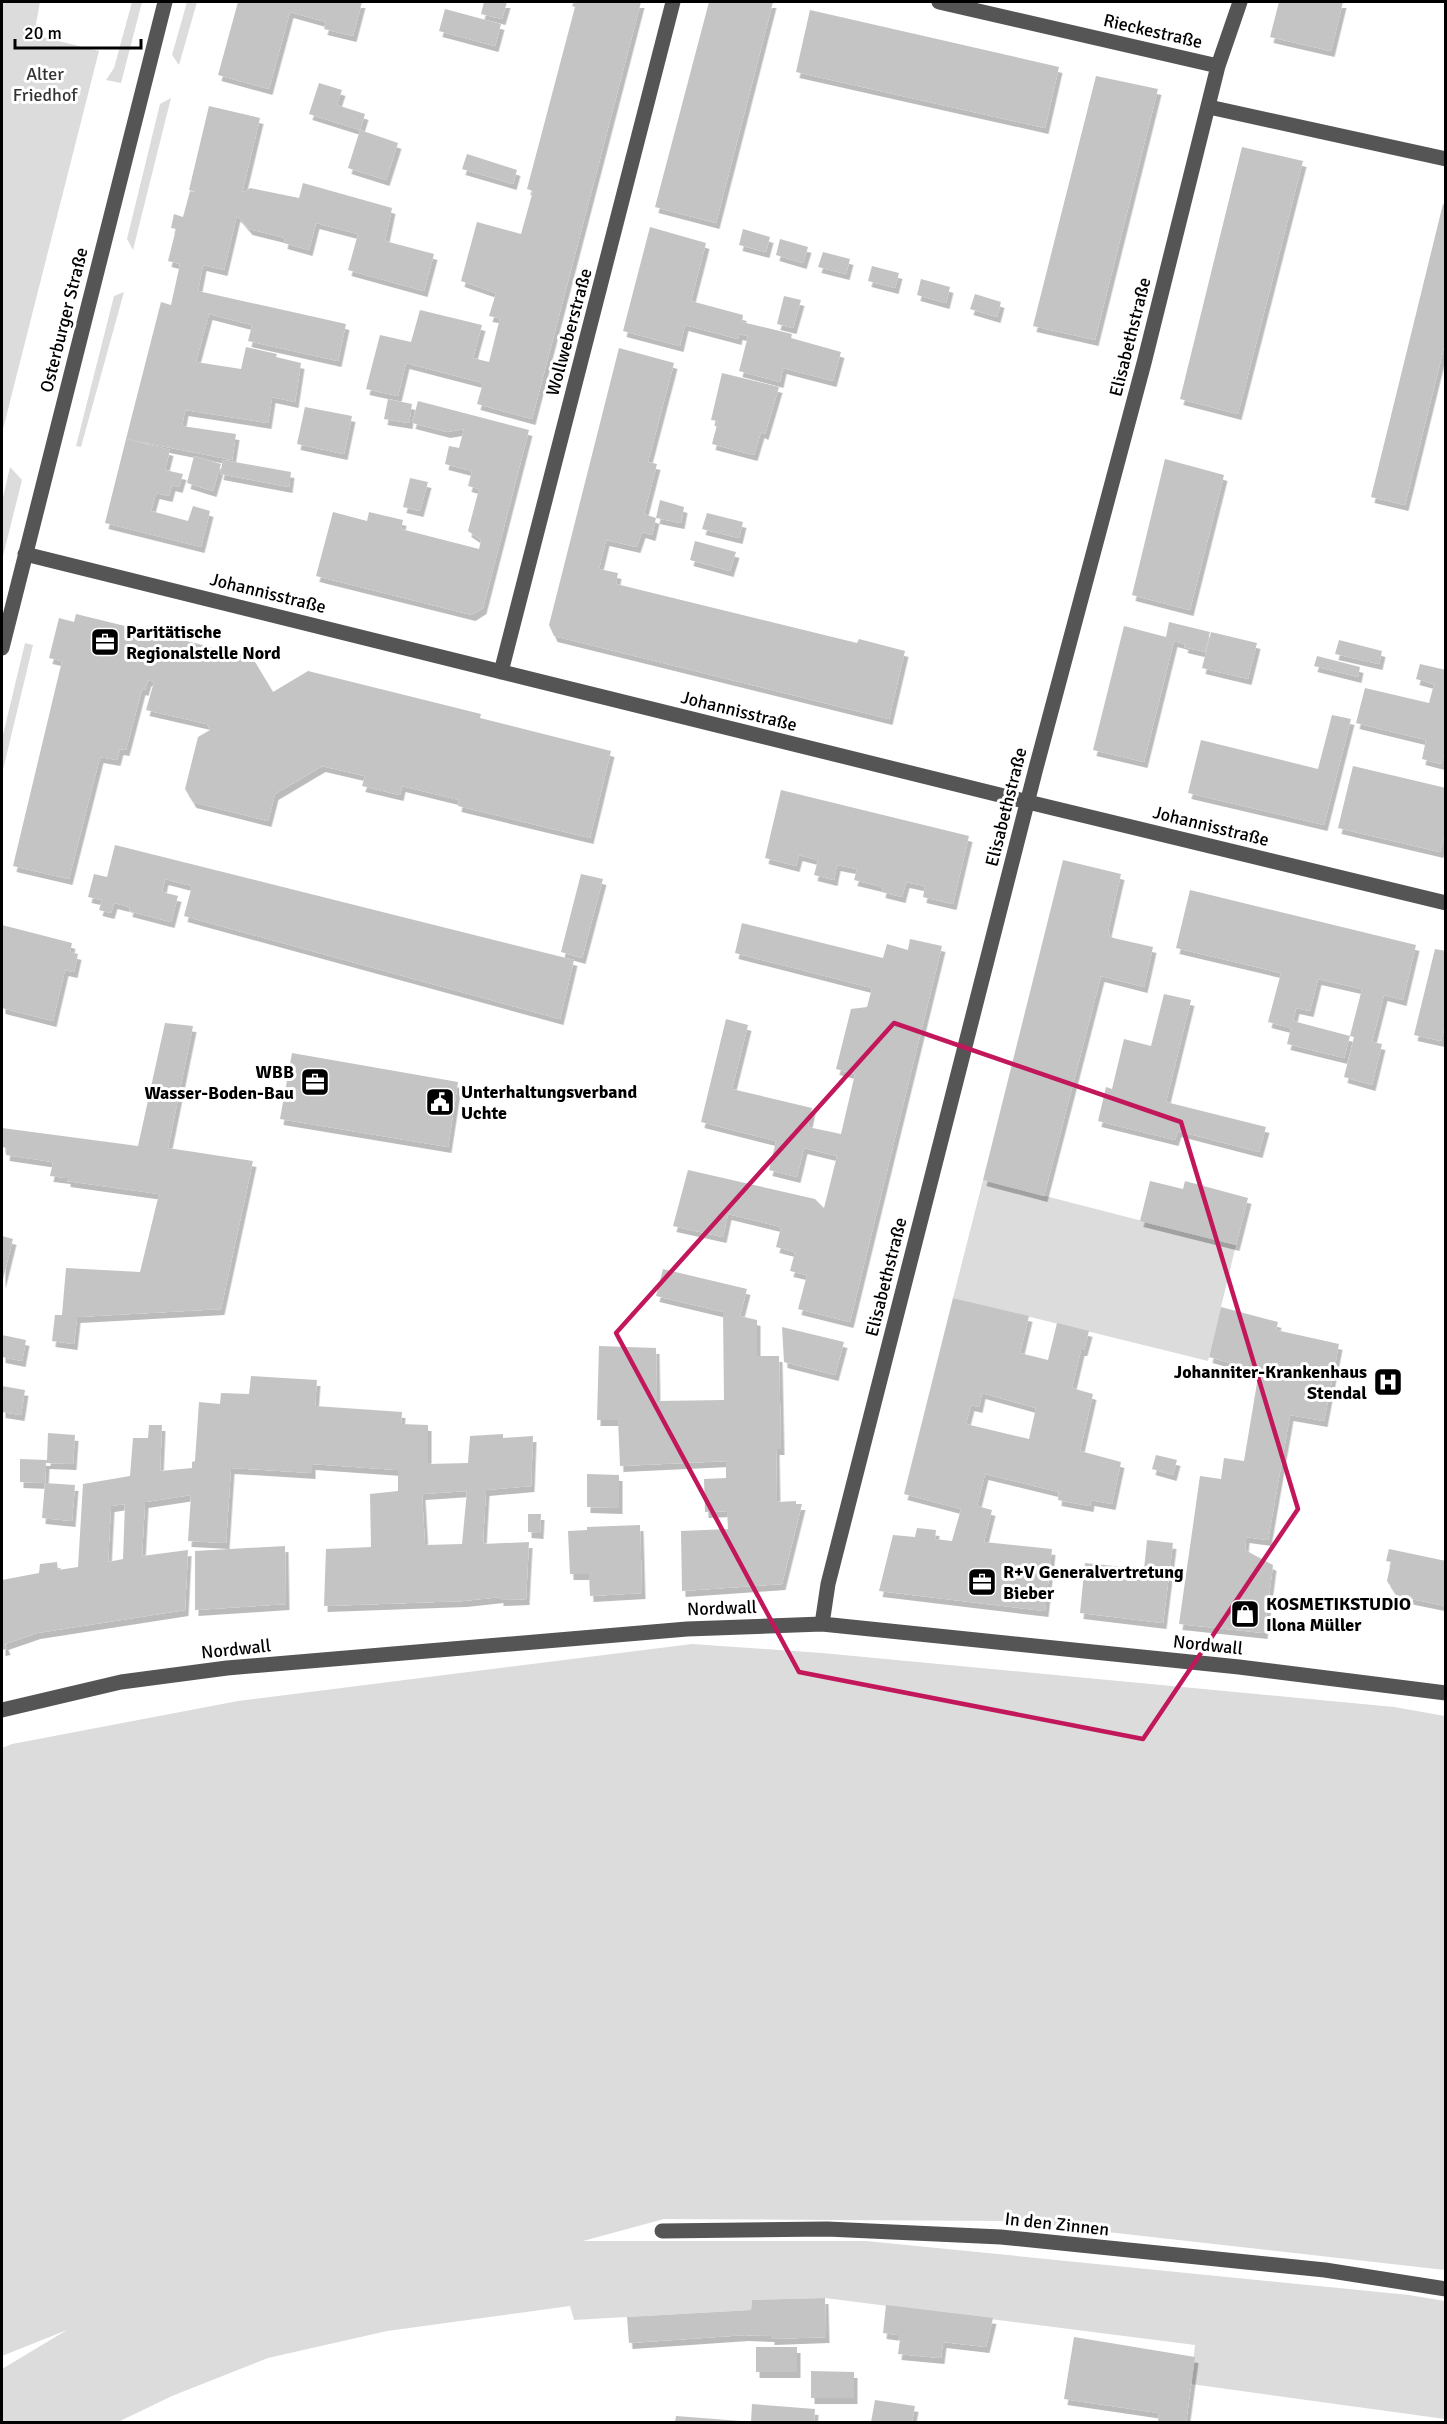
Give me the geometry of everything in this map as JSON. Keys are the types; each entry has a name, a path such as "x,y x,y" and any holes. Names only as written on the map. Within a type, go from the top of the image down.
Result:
{"street":[{"name":"Osterburger Straße","path":"2,648 165,2"},
{"name":"Wollweberstraße","path":"501,672 673,2"},
{"name":"Rieckestraße","path":"939,2 1218,66"},
{"name":"Elisabethstraße","path":"822,1624 828,1584 1028,802 1218,66 1238,6"},
{"path":"1209,107 1446,159"},
{"name":"Johannisstraße","path":"25,554 1446,903"},
{"name":"Nordwall","path":"2,1710 122,1682 227,1668 687,1629 822,1624 1227,1666 1446,1693"},
{"name":"In den Zinnen","path":"662,2231 827,2229 1001,2237 1325,2270 1446,2289"}],"highlighted area":[{"path":"894,1023 1181,1122 1298,1509 1143,1739 799,1672 616,1333"}],"green space":[{"name":"Alter Friedhof","path":"2,2 40,2 34,35 99,51 2,433"},
{"path":"132,2 142,2 121,83 106,80 114,68"},
{"path":"187,2 197,2 179,65 172,55"},
{"path":"171,98 133,250 127,239 160,104"},
{"path":"124,292 81,447 76,446 114,296"},
{"path":"10,467 22,480 2,560 2,502"},
{"path":"25,643 33,645 2,774 2,739"},
{"path":"983,1180 1236,1245 1208,1361 953,1298"},
{"path":"692,1644 822,1653 1394,1707 1445,1716 1445,2270 1009,2221 664,2219 583,2241 866,2241 1409,2295 1445,2301 1445,2419 1191,2384 1195,2345 825,2298 752,2300 751,2310 574,2320 570,2306 387,2331 268,2358 172,2396 118,2422 2,2422 2,2369 67,2330 2,2356 2,1748 12,1744 238,1701"}],"building":[{"path":"238,2 362,2 353,36 324,29 326,22 290,12 269,89 218,75"},
{"path":"484,2 507,2 502,19 481,14"},
{"path":"574,2 641,2 532,419 477,404 483,383 406,363 398,396 366,389 380,335 411,342 420,310 482,325 473,358 489,362 500,318 489,316 496,293 461,281 477,222 521,234 533,191 527,189 575,7 572,6"},
{"path":"709,2 773,2 716,223 655,207"},
{"path":"1279,2 1343,2 1331,51 1270,37"},
{"path":"445,9 501,24 495,46 439,31"},
{"path":"810,10 1059,67 1045,128 796,72"},
{"path":"1096,76 1158,89 1095,340 1033,326"},
{"path":"319,83 342,90 337,105 365,114 360,130 309,114"},
{"path":"209,106 260,118 242,193 250,188 299,198 303,183 392,208 385,241 434,254 424,291 348,270 358,234 316,223 309,250 284,243 285,238 249,229 237,215 224,270 203,265 198,291 346,324 338,361 248,341 252,325 209,314 196,362 241,369 246,347 277,354 276,357 301,363 295,402 272,397 268,423 185,410 182,426 236,434 232,460 126,439 161,302 171,305 180,264 168,261 176,229 171,228 174,214 183,217 190,191 199,193 189,190"},
{"path":"360,130 398,143 386,180 348,168"},
{"path":"1242,147 1303,161 1238,414 1180,399"},
{"path":"467,154 517,170 513,184 462,169"},
{"path":"1443,204 1446,205 1446,339 1405,505 1371,497"},
{"path":"650,227 706,243 691,301 743,315 742,322 792,334 791,338 841,352 833,381 783,368 780,382 739,371 748,336 739,334 738,339 685,325 680,346 623,331"},
{"path":"743,229 770,237 766,252 739,245"},
{"path":"780,239 808,247 803,263 776,255"},
{"path":"823,252 850,259 846,274 818,267"},
{"path":"872,266 899,273 895,288 868,281"},
{"path":"921,279 950,287 946,303 917,295"},
{"path":"975,294 1001,302 997,317 970,309"},
{"path":"784,296 801,300 793,328 777,324"},
{"path":"619,348 674,363 648,462 657,464 644,514 656,518 652,535 642,532 637,547 606,540 599,569 618,573 616,584 857,643 859,639 905,651 889,719 554,636 549,625"},
{"path":"722,373 779,387 765,434 761,432 754,455 712,444 718,421 711,420"},
{"path":"388,399 412,404 409,423 384,419"},
{"path":"418,401 529,430 483,608 472,615 316,576 333,512 367,521 369,512 403,520 401,529 479,549 481,540 468,531 479,489 468,486 472,471 445,464 449,446 459,448 464,429 447,432 412,423"},
{"path":"305,407 352,416 344,454 297,444"},
{"path":"126,439 170,450 165,470 183,474 179,487 172,485 169,496 156,493 151,511 188,521 193,506 210,511 201,547 105,523"},
{"path":"194,456 221,464 213,491 187,483"},
{"path":"1165,459 1224,475 1190,610 1132,595"},
{"path":"223,460 291,472 289,487 220,474"},
{"path":"410,478 428,482 420,511 403,507"},
{"path":"660,500 684,507 681,523 656,518"},
{"path":"707,513 743,522 739,538 702,529"},
{"path":"695,541 736,552 730,571 690,560"},
{"path":"76,614 252,657 273,692 308,671 481,714 480,718 611,751 590,838 458,806 459,800 402,786 400,795 362,786 365,776 322,766 275,794 268,821 193,802 185,789 198,737 210,730 207,724 146,710 154,682 148,680 145,690 142,689 126,750 120,749 117,760 100,757 69,879 13,866 62,661 49,658 59,618 74,622"},
{"path":"1169,622 1210,632 1205,652 1184,647 1185,644 1174,641 1144,762 1093,750 1124,626 1166,637"},
{"path":"1211,632 1257,643 1248,679 1202,668"},
{"path":"1339,640 1382,651 1379,664 1335,654"},
{"path":"1317,656 1360,667 1358,677 1314,666"},
{"path":"1420,664 1446,670 1446,749 1441,764 1422,759 1426,740 1356,723 1365,688 1429,703 1434,684 1416,679"},
{"path":"1332,715 1351,719 1324,825 1188,793 1201,740 1318,769"},
{"path":"1353,766 1446,788 1446,829 1440,852 1338,828"},
{"path":"781,790 969,836 953,904 923,897 925,886 906,882 902,897 882,892 883,887 854,880 857,869 837,865 834,880 814,875 818,860 799,855 796,866 765,858"},
{"path":"115,845 574,960 560,1019 184,916 192,886 165,879 162,892 178,896 171,922 129,911 130,907 114,903 111,913 99,910 102,900 88,897 94,874 107,877"},
{"path":"1063,860 1121,874 1108,931 1110,932 1109,937 1153,947 1144,987 1101,976 1044,1196 983,1180"},
{"path":"581,874 603,879 582,958 561,952"},
{"path":"1190,890 1416,945 1403,1000 1384,995 1372,1042 1382,1044 1372,1085 1344,1077 1354,1037 1350,1036 1344,1058 1287,1044 1291,1028 1268,1022 1281,973 1176,948","holes":["1318,979 1362,989 1350,1036 1293,1021 1296,1008 1310,1011"]},
{"path":"742,923 883,958 887,944 908,950 910,939 942,946 850,1322 798,1309 807,1275 790,1271 795,1252 776,1247 781,1227 728,1214 723,1237 673,1226 688,1170 815,1199 824,1208 837,1156 804,1148 797,1177 769,1170 776,1141 701,1122 726,1019 748,1025 732,1089 812,1108 808,1127 841,1134 855,1074 836,1069 851,1009 867,1007 872,988 735,953"},
{"path":"2,925 72,943 70,952 78,954 74,972 65,970 53,1021 2,1008"},
{"path":"1435,949 1446,951 1446,1021 1441,1041 1414,1035"},
{"path":"1164,994 1191,1000 1166,1102 1266,1127 1259,1152 1178,1131 1175,1140 1098,1121 1106,1087 1112,1089 1124,1039 1151,1046"},
{"path":"165,1023 193,1026 168,1148 253,1161 221,1309 77,1317 74,1344 52,1341 55,1315 62,1315 66,1268 140,1272 159,1194 67,1181 67,1178 50,1176 53,1162 6,1155 7,1148 2,1147 2,1128 138,1146"},
{"path":"292,1053 458,1082 448,1147 280,1119"},
{"path":"1150,1181 1183,1189 1185,1181 1248,1198 1236,1245 1140,1221"},
{"path":"2,1236 13,1239 2,1283"},
{"path":"663,1269 747,1289 740,1316 757,1320 757,1356 779,1356 781,1449 776,1449 777,1502 796,1501 796,1504 802,1504 782,1584 682,1591 681,1531 728,1529 727,1511 705,1512 704,1479 726,1478 726,1461 620,1466 618,1420 597,1420 599,1346 656,1348 657,1401 724,1400 723,1312 656,1296"},
{"path":"953,1298 1029,1316 1020,1353 1048,1360 1057,1323 1089,1331 1084,1350 1081,1350 1072,1388 1093,1394 1080,1451 1121,1462 1112,1504 1091,1500 1090,1506 1058,1500 1059,1492 985,1474 977,1506 992,1510 984,1542 1052,1549 1045,1611 879,1591 893,1535 915,1537 917,1528 936,1530 935,1539 952,1541 961,1509 904,1494","holes":["982,1393 1036,1408 1029,1439 966,1424 971,1405 979,1407"]},
{"path":"1221,1307 1278,1322 1276,1330 1339,1344 1324,1421 1290,1415 1268,1540 1246,1537 1245,1550 1273,1565 1264,1633 1179,1624 1200,1476 1221,1479 1224,1458 1244,1461 1259,1371 1209,1357"},
{"path":"782,1327 844,1342 835,1375 784,1362"},
{"path":"2,1335 26,1340 22,1361 2,1357"},
{"path":"251,1376 317,1380 315,1406 402,1412 401,1424 428,1425 428,1464 468,1463 470,1436 503,1434 503,1438 533,1436 531,1486 486,1490 483,1544 529,1542 526,1599 500,1600 500,1597 463,1601 324,1606 326,1549 371,1547 370,1494 398,1491 398,1470 312,1464 312,1473 231,1468 226,1543 188,1541 191,1495 145,1502 142,1556 188,1550 185,1610 37,1633 5,1644 7,1649 2,1650 2,1580 39,1573 40,1564 57,1562 58,1570 78,1567 83,1484 130,1476 133,1438 148,1438 149,1425 162,1425 160,1471 192,1468 192,1462 195,1461 199,1402 220,1404 221,1393 249,1394","holes":["467,1491 462,1544 425,1545 422,1494","125,1504 123,1559 108,1562 111,1506"]},
{"path":"2,1386 25,1390 21,1415 2,1412"},
{"path":"48,1433 75,1435 73,1464 46,1463 45,1483 20,1482 20,1459 47,1460"},
{"path":"1156,1455 1177,1460 1173,1475 1152,1469"},
{"path":"587,1474 619,1475 619,1508 587,1507"},
{"path":"45,1483 75,1485 72,1521 42,1518"},
{"path":"528,1514 541,1514 540,1533 528,1532"},
{"path":"640,1525 642,1593 590,1596 589,1574 570,1574 568,1531 587,1530 587,1527"},
{"path":"1147,1540 1173,1543 1163,1623 1080,1613 1085,1563 1144,1569"},
{"path":"285,1546 286,1604 195,1610 195,1551"},
{"path":"1389,1549 1446,1561 1446,1606 1397,1596 1387,1581 1391,1562 1386,1561"},
{"path":"825,2298 826,2337 771,2339 771,2336 745,2335 629,2343 627,2317 751,2310 752,2300"},
{"path":"886,2305 993,2318 986,2347 943,2342 941,2358 898,2354 900,2340 898,2335 883,2333"},
{"path":"1074,2337 1195,2357 1186,2422 1158,2422 1159,2413 1064,2399"},
{"path":"756,2347 797,2347 797,2372 756,2372"},
{"path":"811,2371 854,2372 854,2398 811,2398"},
{"path":"875,2400 915,2406 912,2422 871,2422"},
{"path":"752,2404 815,2409 814,2422 751,2422"},
{"path":"676,2416 741,2421 741,2422 675,2422"}],"place":[{"name":"Paritätische Regionalstelle Nord","path":"105,642"},
{"name":"WBB Wasser-Boden-Bau","path":"315,1082"},
{"name":"Unterhaltungsverband Uchte","path":"440,1102"},
{"name":"Johanniter-Krankenhaus Stendal","path":"1388,1382"},
{"name":"R+V Generalvertretung Bieber","path":"982,1582"},
{"name":"KOSMETIKSTUDIO Ilona Müller","path":"1245,1614"}]}
